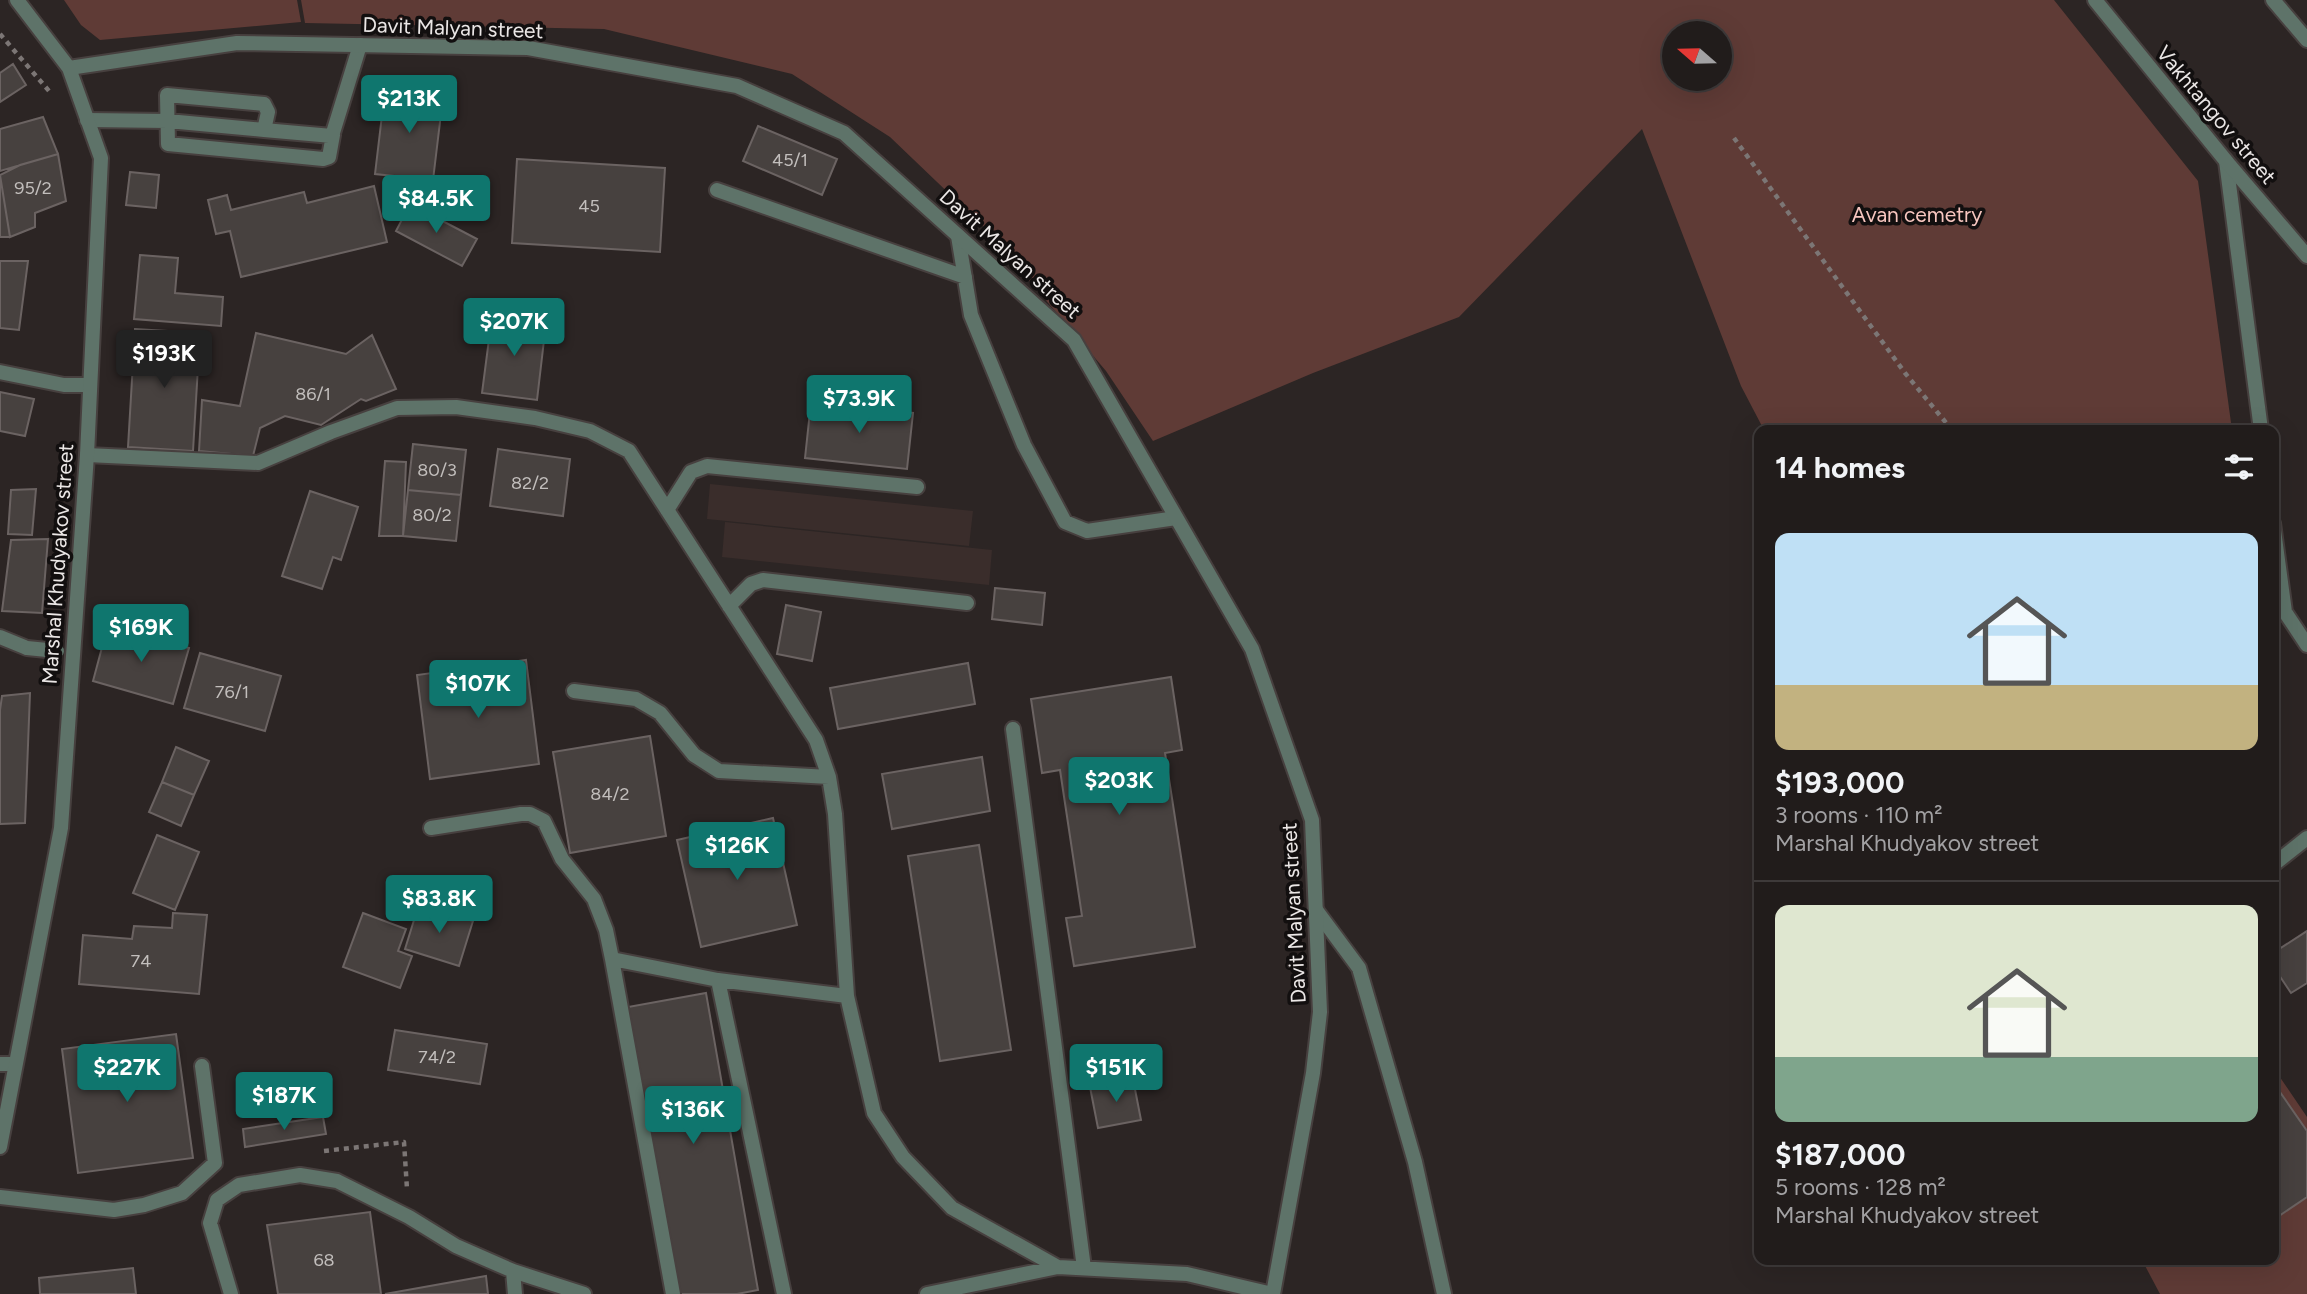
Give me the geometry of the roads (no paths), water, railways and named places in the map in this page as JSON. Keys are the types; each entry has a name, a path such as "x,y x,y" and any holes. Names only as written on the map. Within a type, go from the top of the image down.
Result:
{"street":[{"name":"Marshal Khudyakov street","path":"0,1147 7,1064 61,828 86,455 101,158 69,68 17,0"},
{"name":"Vakhtangov street","path":"2095,0 2307,256"},
{"path":"2273,0 2307,40"},
{"name":"Davit Malyan street","path":"69,68 237,43 528,48 737,86 844,133 1074,340 1252,649 1312,820 1320,1012 1313,1073 1273,1294"},
{"path":"264,130 268,112 264,104 167,95 168,144 323,159 328,157 360,45"},
{"path":"88,120 167,121 333,135"},
{"path":"2226,161 2260,425"},
{"path":"717,190 965,277"},
{"path":"958,236 971,315 1024,445 1065,522 1087,531 1176,518"},
{"path":"0,372 64,385 90,385"},
{"path":"86,455 258,463 397,408 456,407 535,418 590,431 629,451 816,740 830,777 835,814 847,996 874,1113 903,1157 952,1209 1058,1267"},
{"path":"667,510 691,472 706,466 916,486"},
{"path":"2279,568 2285,612 2307,645"},
{"path":"729,606 751,584 762,580 967,603"},
{"path":"0,637 27,648 73,651"},
{"path":"574,691 636,699 660,713 694,755 719,771 830,777"},
{"path":"1013,729 1084,1268"},
{"path":"431,828 530,814 544,821 562,859 593,899 606,930 612,959 673,1294"},
{"path":"2279,860 2307,838"},
{"path":"1316,910 1359,968 1415,1162 1444,1294"},
{"path":"612,959 718,980 847,996"},
{"path":"718,980 784,1294"},
{"path":"0,1197 114,1210 182,1194 215,1163 202,1066"},
{"path":"231,1294 210,1223 217,1200 239,1185 300,1175 337,1181 409,1217 456,1246 513,1271 584,1294"},
{"path":"927,1294 1058,1267 1187,1274 1273,1294"},
{"path":"513,1271 514,1294"}],"park label":[{"name":"Avan cemetry","path":"1917,215"}]}
